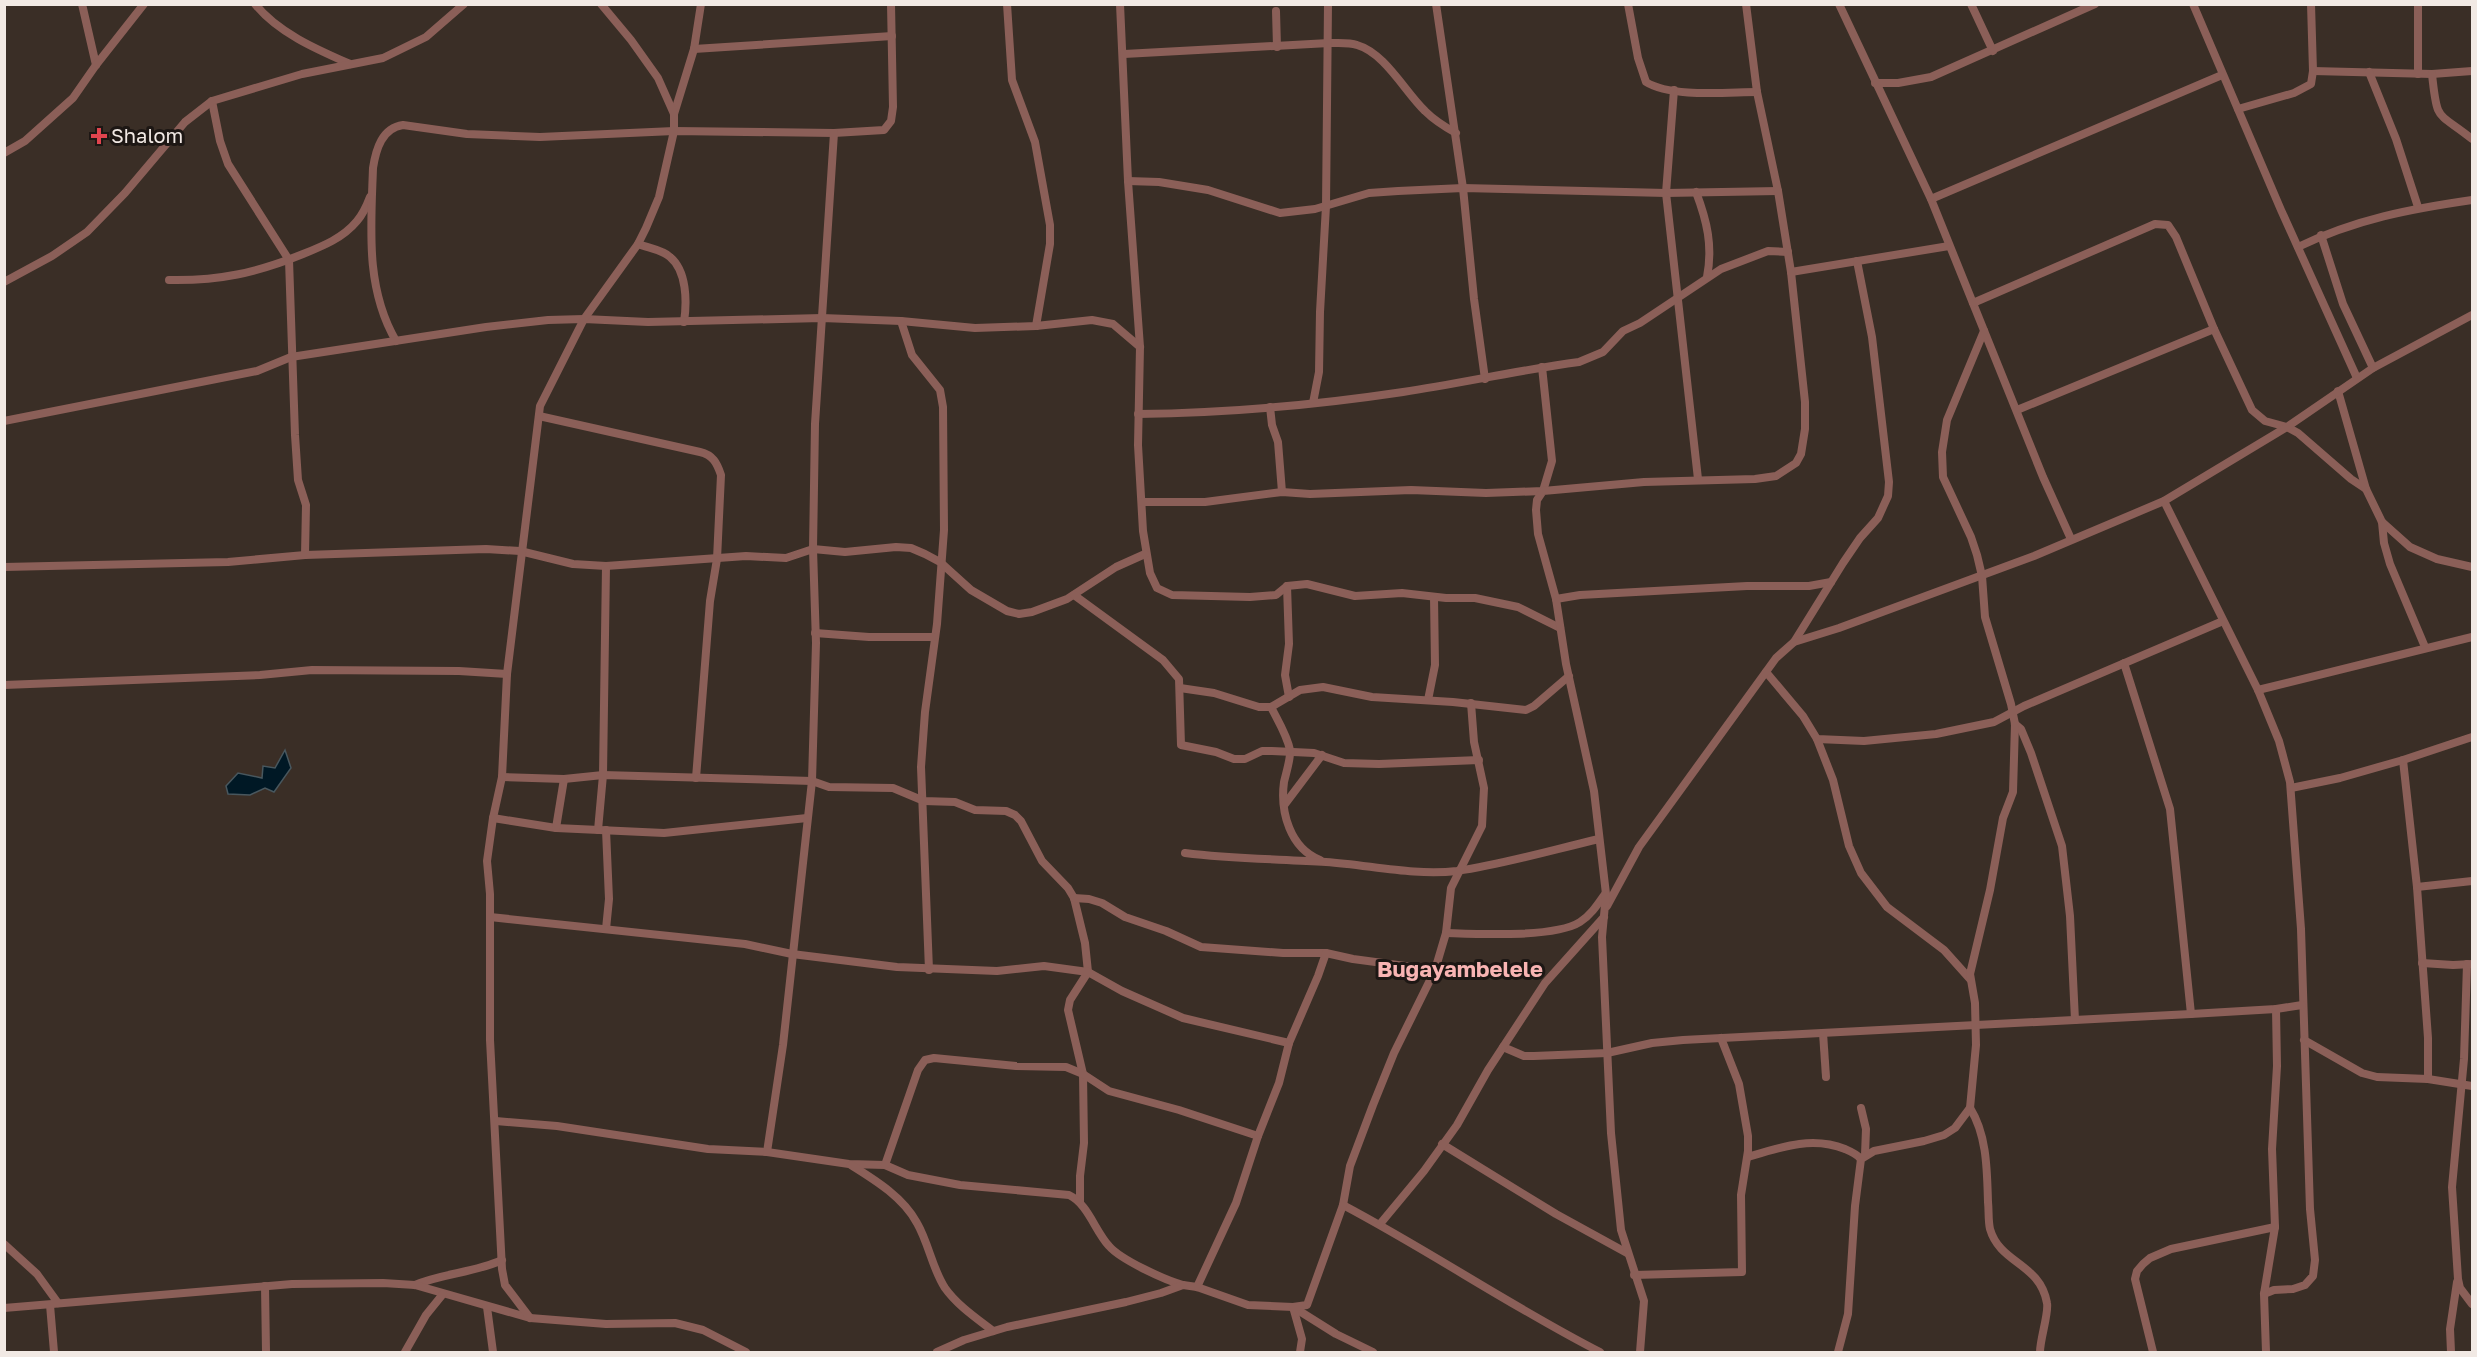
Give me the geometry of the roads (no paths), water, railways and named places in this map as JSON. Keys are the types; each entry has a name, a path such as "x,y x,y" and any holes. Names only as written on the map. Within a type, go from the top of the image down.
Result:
{"street":[{"path":"82,4 96,65"},
{"path":"4,153 24,141 73,98 144,4"},
{"path":"255,4 269,18 290,33 322,52 350,64"},
{"path":"4,282 52,256 87,232 125,193 185,122 212,101 302,74 383,58 426,37 464,4"},
{"path":"601,4 658,78 674,114"},
{"path":"530,1318 505,1285 502,1260 490,1040 490,917 487,861 502,777 507,674 520,552 535,456 538,416 544,394 584,319 638,244 659,197 674,131 674,114 694,49 701,4"},
{"path":"396,341 380,307 372,269 372,194 375,156 387,131 394,126 403,125 466,134 540,137 674,131 834,133 884,130 891,121 893,107 891,4"},
{"path":"1007,4 1012,80 1035,142 1050,225 1050,244 1036,326"},
{"path":"1120,4 1128,181 1140,347 1138,414 1145,554 1154,584 1166,593 1185,596 1276,595 1287,586 1313,585 1355,596 1402,592 1434,597 1475,598 1518,607 1560,628"},
{"path":"1313,403 1319,372 1326,206 1328,4"},
{"path":"1436,4 1456,133 1485,379"},
{"path":"1628,4 1644,79 1652,86 1674,90 1757,92"},
{"path":"1142,502 1205,502 1282,492 1310,494 1411,490 1486,493 1698,479 1755,479 1776,476 1796,463 1801,454 1805,429 1805,402 1791,272 1778,191 1757,92 1746,4"},
{"path":"1839,4 1931,200 2043,477 2071,539"},
{"path":"1971,4 1993,51"},
{"path":"1875,83 1898,83 1930,77 1993,51 2077,9 2095,4"},
{"path":"2193,4 2222,75 2357,378"},
{"path":"2238,109 2305,88 2311,84 2313,71 2311,4"},
{"path":"2418,4 2418,74"},
{"path":"1276,11 1277,48"},
{"path":"694,49 892,36"},
{"path":"1124,54 1277,48 1329,43 1358,45 1395,74 1424,111 1438,123 1456,133"},
{"path":"2313,71 2418,74 2472,71"},
{"path":"2369,72 2396,139 2418,207"},
{"path":"2432,74 2439,115 2472,139"},
{"path":"1931,200 2222,75"},
{"path":"1674,90 1666,193 1698,479"},
{"path":"212,101 220,141 228,164 289,260 291,357 295,384 298,480 306,505 305,555"},
{"path":"767,1152 783,1042 812,781 816,424 834,133"},
{"path":"1128,181 1159,182 1208,190 1280,213 1298,212 1326,206 1345,198 1369,194 1463,189 1666,193 1778,191"},
{"path":"1695,192 1705,214 1709,236 1707,277"},
{"path":"168,280 218,279 244,275 289,260 337,239 361,216 372,194"},
{"path":"2298,246 2321,235 2394,212 2472,200"},
{"path":"1973,303 2155,224 2168,225 2176,237 2214,328 2252,410 2265,421 2287,427 2298,433 2351,479 2366,489"},
{"path":"2321,235 2343,304 2373,368"},
{"path":"638,244 669,255 675,263 685,290 684,322"},
{"path":"1791,272 1949,246"},
{"path":"1138,414 1175,414 1313,403 1485,379 1579,362 1597,356 1610,347 1623,331 1707,277 1752,255 1768,251 1788,252"},
{"path":"1380,1224 1424,1171 1457,1125 1503,1047 1545,983 1605,913 1639,847 1776,658 1794,642 1860,538 1878,518 1888,496 1889,482 1872,337 1857,261"},
{"path":"1794,642 1982,576 2164,501 2287,427 2373,368 2472,315"},
{"path":"4,421 257,370 291,357 519,322 584,319 684,322 822,318 901,321 975,328 1036,326 1078,320 1113,324 1140,347"},
{"path":"901,321 912,355 939,386 942,394 944,530 921,767 929,969"},
{"path":"2017,410 2125,368 2214,328"},
{"path":"1748,1157 1815,1141 1838,1146 1863,1157 1944,1135 1955,1128 1970,1108 1976,1024 1970,979 2003,818 2013,792 2015,724 1985,617 1982,576 1971,537 1943,477 1942,452 1947,420 1984,331"},
{"path":"1542,367 1552,461 1536,510 1538,534 1556,599 1569,676 1594,791 1606,894 1602,937 1611,1133 1621,1230 1644,1301 1640,1353"},
{"path":"2338,391 2366,489 2382,522 2384,543 2390,564 2424,647"},
{"path":"1270,407 1272,425 1278,442 1282,492"},
{"path":"538,416 623,433 711,456 721,476 717,559 710,601 696,778"},
{"path":"2164,501 2258,690 2282,748 2291,788 2301,929 2302,1005 2314,1269 2310,1280 2300,1288 2274,1290 2264,1294"},
{"path":"2382,522 2410,547 2437,559 2472,567"},
{"path":"4,567 228,562 305,555 486,549 520,552 573,564 606,566 746,556 786,558 813,549 845,552 896,547 911,548 940,562 971,590 1019,614 1048,606 1074,595 1116,567 1145,554"},
{"path":"606,566 602,830 609,891 606,929"},
{"path":"1556,599 1580,595 1747,586 1809,586 1832,582"},
{"path":"1287,586 1289,644 1285,675 1289,697"},
{"path":"1074,595 1163,660 1179,678 1181,745 1216,752 1234,759 1245,759 1262,751 1290,751 1322,755 1344,764 1479,760"},
{"path":"1428,700 1435,665 1434,597"},
{"path":"1817,739 1864,741 1936,734 1994,722 2024,706 2223,621"},
{"path":"815,633 934,638"},
{"path":"2258,690 2472,636"},
{"path":"2124,663 2170,809 2191,1014"},
{"path":"4,685 248,676 312,670 459,670 507,674"},
{"path":"1766,672 1803,716 1817,739 1833,780 1849,846 1861,873 1887,907 1944,950 1970,979"},
{"path":"1180,688 1214,693 1259,707 1271,707 1300,690 1323,687 1372,697 1471,703 1526,710 1534,706 1569,676"},
{"path":"502,777 564,779 603,776 812,781 829,787 893,788 924,801 955,802 975,810 1006,811 1015,815 1021,821 1042,861 1074,897 1085,943 1088,972 1070,1000 1068,1010 1083,1074 1084,1143 1080,1202 1099,1234 1113,1250 1166,1280 1197,1287 1248,1305 1293,1307 1307,1305 1343,1205 1350,1166 1373,1105 1394,1053 1435,970 1446,933 1449,894 1458,871 1482,826 1484,788 1474,742 1471,703"},
{"path":"1271,707 1290,751 1283,788 1286,820 1294,840 1310,856 1326,862"},
{"path":"2015,724 2022,730 2031,753 2062,846 2072,935 2075,1020"},
{"path":"2291,788 2340,778 2472,737"},
{"path":"1285,804 1322,755"},
{"path":"2403,760 2417,887 2428,1038 2428,1079"},
{"path":"556,828 564,779"},
{"path":"493,818 556,828 682,832 807,818"},
{"path":"1185,853 1326,862 1413,872 1458,871 1599,839"},
{"path":"2417,887 2472,881"},
{"path":"1446,933 1517,934 1574,925 1589,915 1606,894"},
{"path":"1074,897 1089,898 1102,903 1125,917 1166,931 1201,947 1283,953 1326,952 1353,959 1435,970"},
{"path":"490,917 745,944 792,954 929,969 997,971 1044,966 1088,972 1122,991 1182,1018 1289,1043"},
{"path":"1197,1287 1236,1203 1257,1136 1279,1083 1289,1043 1326,952"},
{"path":"2422,963 2470,964 2452,1187 2458,1279 2460,1288 2472,1304"},
{"path":"1503,1047 1524,1056 1607,1053 1652,1042 2191,1014 2276,1009 2302,1005"},
{"path":"2266,1353 2264,1294 2275,1227 2272,1149 2277,1066 2276,1009"},
{"path":"1823,1033 1827,1077"},
{"path":"1634,1275 1742,1272 1741,1195 1748,1157 1748,1136 1739,1084 1721,1038"},
{"path":"2304,1040 2362,1073 2377,1077 2428,1079 2472,1086"},
{"path":"885,1165 918,1070 925,1060 934,1058 1016,1066 1066,1067 1083,1074 1109,1091 1179,1110 1257,1136"},
{"path":"1839,1353 1848,1314 1855,1206 1866,1134 1861,1108"},
{"path":"1970,1108 1977,1120 1984,1144 1990,1229 1995,1240 2010,1258 2035,1275 2048,1303 2040,1353"},
{"path":"496,1122 557,1126 708,1149 767,1152 849,1164 885,1165 908,1175 998,1190 1064,1194 1080,1202"},
{"path":"1442,1144 1556,1214 1627,1253"},
{"path":"849,1164 880,1183 904,1206 917,1223 944,1286 955,1300 993,1331"},
{"path":"1343,1205 1380,1224 1562,1333 1600,1353"},
{"path":"2152,1353 2135,1279 2137,1271 2143,1264 2150,1258 2171,1249 2275,1227"},
{"path":"4,1244 37,1275 54,1304 54,1353"},
{"path":"415,1285 431,1278 484,1268 502,1260"},
{"path":"2451,1353 2450,1329 2458,1279"},
{"path":"4,1308 265,1286 382,1283 415,1285 530,1318 606,1324 675,1323 703,1330 746,1353"},
{"path":"937,1353 964,1340 993,1331 1126,1302 1183,1285"},
{"path":"265,1286 266,1353"},
{"path":"405,1353 426,1315 443,1294"},
{"path":"487,1307 493,1353"},
{"path":"1293,1307 1302,1339 1300,1353"},
{"path":"1293,1307 1373,1353"}],"water":[{"path":"285,750 291,768 274,792 265,788 250,795 228,794 226,786 238,773 262,778 263,766 275,768"}],"place":[{"name":"Shalom","path":"99,136"}],"district":[{"name":"Bugayambelele","path":"1460,969"}]}
